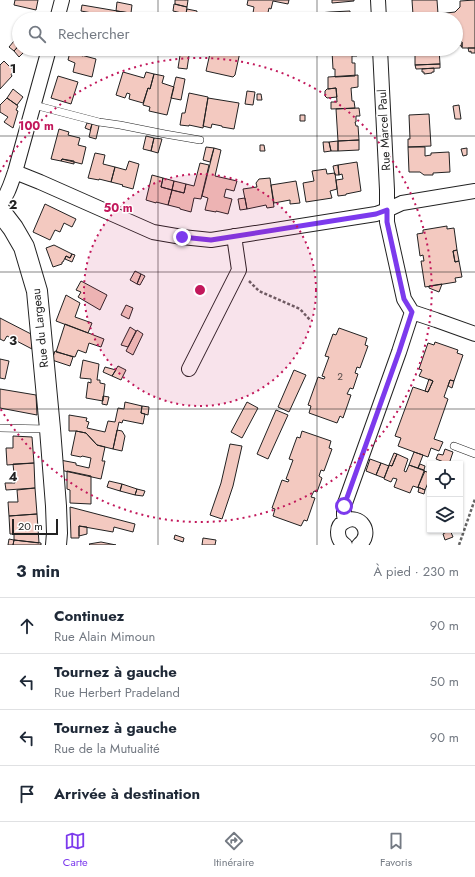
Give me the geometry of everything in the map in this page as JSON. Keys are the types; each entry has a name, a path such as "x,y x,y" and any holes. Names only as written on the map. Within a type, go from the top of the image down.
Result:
{"street":[{"path":"59,12 62,0"},
{"path":"378,0 379,12"},
{"path":"0,204 10,187 15,172 46,56"},
{"name":"Rue Marcel Paul","path":"380,56 387,190 387,222 404,299 412,312"},
{"path":"15,172 153,232 211,240 376,214 402,203 475,191"},
{"name":"Rue du Largeau","path":"0,211 13,228 24,248 37,291 56,506 56,545"},
{"path":"190,369 239,270 234,236"},
{"path":"345,520 344,506 412,312 475,334"},
{"path":"343,545 339,539 338,529 345,520 351,519 361,522 366,532 365,537 359,545"}],"lane":[{"path":"34,105 99,122 200,140"},
{"path":"0,428 50,429"},
{"path":"454,446 475,454"}],"path":[{"path":"239,270 258,291 300,309 310,320"},
{"path":"459,545 475,499"}],"building":[{"path":"15,0 38,0 36,10 14,5"},
{"path":"175,0 188,0 187,7 175,4"},
{"path":"248,0 289,0 288,4 273,1 271,9 269,8 268,12 253,12 254,7 247,5"},
{"path":"332,0 354,0 354,1 332,3"},
{"path":"412,0 437,0 438,12 413,12"},
{"path":"475,0 475,48 463,48 463,12 455,12 460,7 460,1"},
{"path":"117,2 132,5 131,12 116,11"},
{"path":"174,4 187,7 186,12 173,11"},
{"path":"82,5 123,12 86,12 81,11"},
{"path":"187,9 197,11 197,12 186,12"},
{"path":"468,48 475,48 475,53 471,53 471,51 469,52"},
{"path":"69,56 85,56 96,59 92,77 73,72 75,63 68,60"},
{"path":"180,56 189,56 187,69 178,68"},
{"path":"209,56 239,56 235,75 233,77 206,71"},
{"path":"332,56 352,56 352,63 355,63 355,76 335,77 335,69 333,69"},
{"path":"415,56 439,56 440,64 415,65"},
{"path":"4,61 14,71 11,74 12,76 0,89 0,65"},
{"path":"440,64 440,68 416,69 415,65"},
{"path":"434,68 434,72 432,73 424,74 424,72 422,72 422,69"},
{"path":"123,72 144,78 146,72 154,74 150,89 148,88 143,103 129,99 130,94 127,93 125,98 116,95"},
{"path":"154,74 164,76 162,83 174,87 167,115 149,111 150,107 143,105 148,88 150,89"},
{"path":"358,75 358,87 351,88 352,101 354,101 355,108 331,109 331,102 337,102 336,88 328,89 328,77"},
{"path":"58,76 78,82 71,104 51,98"},
{"path":"176,77 185,79 181,100 171,98"},
{"path":"336,88 337,97 327,98 325,96 325,91 327,89"},
{"path":"13,89 23,97 17,105 7,98"},
{"path":"247,91 255,92 253,105 245,104"},
{"path":"189,93 208,97 203,128 180,125 182,113 185,113"},
{"path":"257,94 261,94 262,100 257,100"},
{"path":"7,98 18,106 13,128 4,122 8,117 0,112 0,105"},
{"path":"208,98 239,103 234,129 212,124 211,128 203,126"},
{"path":"459,105 461,119 455,119 453,106"},
{"path":"359,108 360,116 356,116 355,122 356,126 358,126 359,140 338,141 336,109"},
{"path":"429,114 431,146 408,147 408,139 410,139 409,115"},
{"path":"300,115 305,115 305,121 300,121"},
{"path":"87,123 92,124 90,130 85,128"},
{"path":"92,124 99,126 96,139 89,137"},
{"path":"59,129 69,132 68,135 80,138 78,145 86,147 82,164 62,159 61,161 51,159"},
{"path":"146,136 154,138 151,151 143,149"},
{"path":"154,138 162,139 158,153 151,151"},
{"path":"359,140 359,150 338,151 338,141"},
{"path":"338,141 338,151 331,151 329,142"},
{"path":"323,142 329,142 331,151 324,152"},
{"path":"260,145 264,145 265,151 260,151"},
{"path":"206,147 214,148 210,162 203,160"},
{"path":"408,147 425,147 425,156 431,155 431,153 449,152 450,172 424,175 420,172 409,172"},
{"path":"214,148 221,150 215,176 237,181 234,191 226,189 224,197 232,199 228,214 205,210 208,198 202,196"},
{"path":"467,148 467,155 463,156 461,149"},
{"path":"95,153 105,155 103,164 115,167 111,182 88,178"},
{"path":"62,159 74,161 74,164 61,161"},
{"path":"129,161 139,164 133,189 111,182 115,167 126,170"},
{"path":"357,162 361,191 338,196 336,180 343,179 342,174 339,175 338,165"},
{"path":"200,163 209,165 201,199 194,198 191,212 168,205 172,190 184,193 186,184 194,186"},
{"path":"338,165 339,175 335,175 333,166"},
{"path":"326,169 327,174 335,173 337,189 330,191 332,198 306,202 303,183 314,181 312,171"},
{"path":"152,175 163,178 161,187 172,190 168,205 146,200"},
{"path":"163,178 174,181 172,190 161,187"},
{"path":"270,178 274,207 267,208 266,205 247,209 243,189 257,187 256,183 259,179"},
{"path":"174,181 186,184 184,193 172,190"},
{"path":"296,181 300,203 290,204 290,200 274,203 271,185"},
{"path":"245,198 247,209 240,210 238,199"},
{"path":"45,204 76,219 72,227 64,223 60,232 55,230 50,240 33,232"},
{"path":"447,226 447,229 454,228 457,250 453,251 455,262 459,261 462,277 455,278 456,282 425,287 421,261 424,261 423,255 420,256 417,234 423,233 423,230"},
{"path":"54,245 72,254 70,258 66,256 62,264 53,267 46,248"},
{"path":"457,250 459,261 455,262 453,251"},
{"path":"72,254 75,255 72,262 65,259 66,256 70,258"},
{"path":"135,271 141,274 137,284 130,280"},
{"path":"141,274 145,276 140,285 137,284"},
{"path":"81,281 107,295 100,310 78,297 81,292 76,290"},
{"path":"442,284 439,292 429,288 429,286"},
{"path":"66,295 80,303 75,317 92,323 88,333 56,321"},
{"path":"126,305 133,308 129,319 121,315"},
{"path":"0,318 31,334 32,349 7,336 4,341 0,339"},
{"path":"65,324 104,339 101,347 89,343 86,353 78,350 75,357 56,352"},
{"path":"130,327 136,331 128,347 121,345"},
{"path":"339,328 367,338 365,345 368,346 360,368 357,367 355,373 358,374 353,389 350,388 347,394 351,395 343,418 340,416 337,423 309,413 311,406 308,405 318,377 324,379 325,377 322,376 329,357 325,356 333,334 336,335"},
{"path":"137,330 143,334 133,355 126,351"},
{"path":"435,342 458,350 457,353 463,355 454,381 450,380 444,397 448,399 434,439 443,442 439,451 431,448 428,457 398,446 401,438 395,436 413,387 428,392 433,381 419,376 422,370 419,369 428,343 434,345"},
{"path":"55,351 73,357 70,366 52,360"},
{"path":"0,359 9,361 5,379 0,378"},
{"path":"83,360 99,364 97,380 100,380 100,383 105,384 103,401 86,398 88,382 91,383 91,379 80,378"},
{"path":"118,366 126,370 121,380 112,376"},
{"path":"105,367 116,370 112,376 103,372"},
{"path":"294,370 306,375 289,412 278,407"},
{"path":"429,379 433,381 428,392 425,391"},
{"path":"450,380 454,381 452,388 448,386"},
{"path":"0,389 36,395 37,415 0,408"},
{"path":"103,396 109,397 107,405 102,404"},
{"path":"125,402 142,406 141,413 145,414 143,424 123,420 122,423 119,422 113,449 97,445 86,433 69,431 69,415 87,418 86,421 89,422 87,428 105,432 108,421 115,422 118,408 124,409"},
{"path":"247,402 258,408 242,438 231,432"},
{"path":"142,406 149,407 148,415 141,413"},
{"path":"276,410 288,415 268,459 257,454"},
{"path":"117,430 122,431 125,436 122,451 113,449"},
{"path":"76,431 86,433 97,445 105,447 102,461 105,461 101,479 60,470 60,460 76,463 76,465 89,468 91,458 71,455"},
{"path":"302,431 331,441 329,448 332,449 324,471 321,470 319,476 322,478 317,492 314,491 311,497 315,498 307,521 304,520 301,526 273,516 275,509 272,508 282,480 288,482 289,480 286,479 293,460 289,459 297,437 300,438"},
{"path":"13,436 32,437 34,463 7,465 6,448 13,448"},
{"path":"230,444 242,446 233,486 222,519 210,515 221,483"},
{"path":"445,449 453,452 450,461 441,461 436,459 438,454 443,455"},
{"path":"414,452 423,455 418,468 409,465"},
{"path":"394,453 397,454 392,466 389,465"},
{"path":"397,454 408,459 404,471 406,472 409,465 425,471 418,487 425,490 424,494 418,492 419,488 413,486 410,493 394,487 397,479 393,478 391,482 384,479 389,465 392,466"},
{"path":"370,459 381,463 376,475 366,471"},
{"path":"34,463 35,488 6,490 5,483 15,483 13,464"},
{"path":"381,463 389,466 384,478 376,475"},
{"path":"420,464 425,466 424,470 418,468"},
{"path":"67,471 91,476 91,504 70,503 70,490 67,489"},
{"path":"424,471 427,472 427,485 425,490 418,487"},
{"path":"109,481 122,484 120,491 107,487"},
{"path":"122,484 137,489 135,495 120,491"},
{"path":"35,488 37,514 9,516 8,502 18,502 17,490"},
{"path":"137,489 145,491 143,496 135,495"},
{"path":"70,507 135,524 133,532 114,527 113,532 79,526 79,538 71,538"},
{"path":"37,514 39,543 14,540 14,534 10,534 9,516"},
{"path":"79,526 87,527 87,534 79,536"},
{"path":"451,533 453,537 445,540 443,534"},
{"path":"175,535 184,538 183,542 174,539"},
{"path":"203,538 216,540 215,545 202,545"},
{"path":"9,539 14,540 13,545 8,545"},
{"path":"14,540 41,543 41,545 13,545"},
{"path":"101,542 116,545 89,544"}],"route":[{"path":"182,237 211,240 376,214 387,210 387,222 404,299 412,312 344,506"}]}
